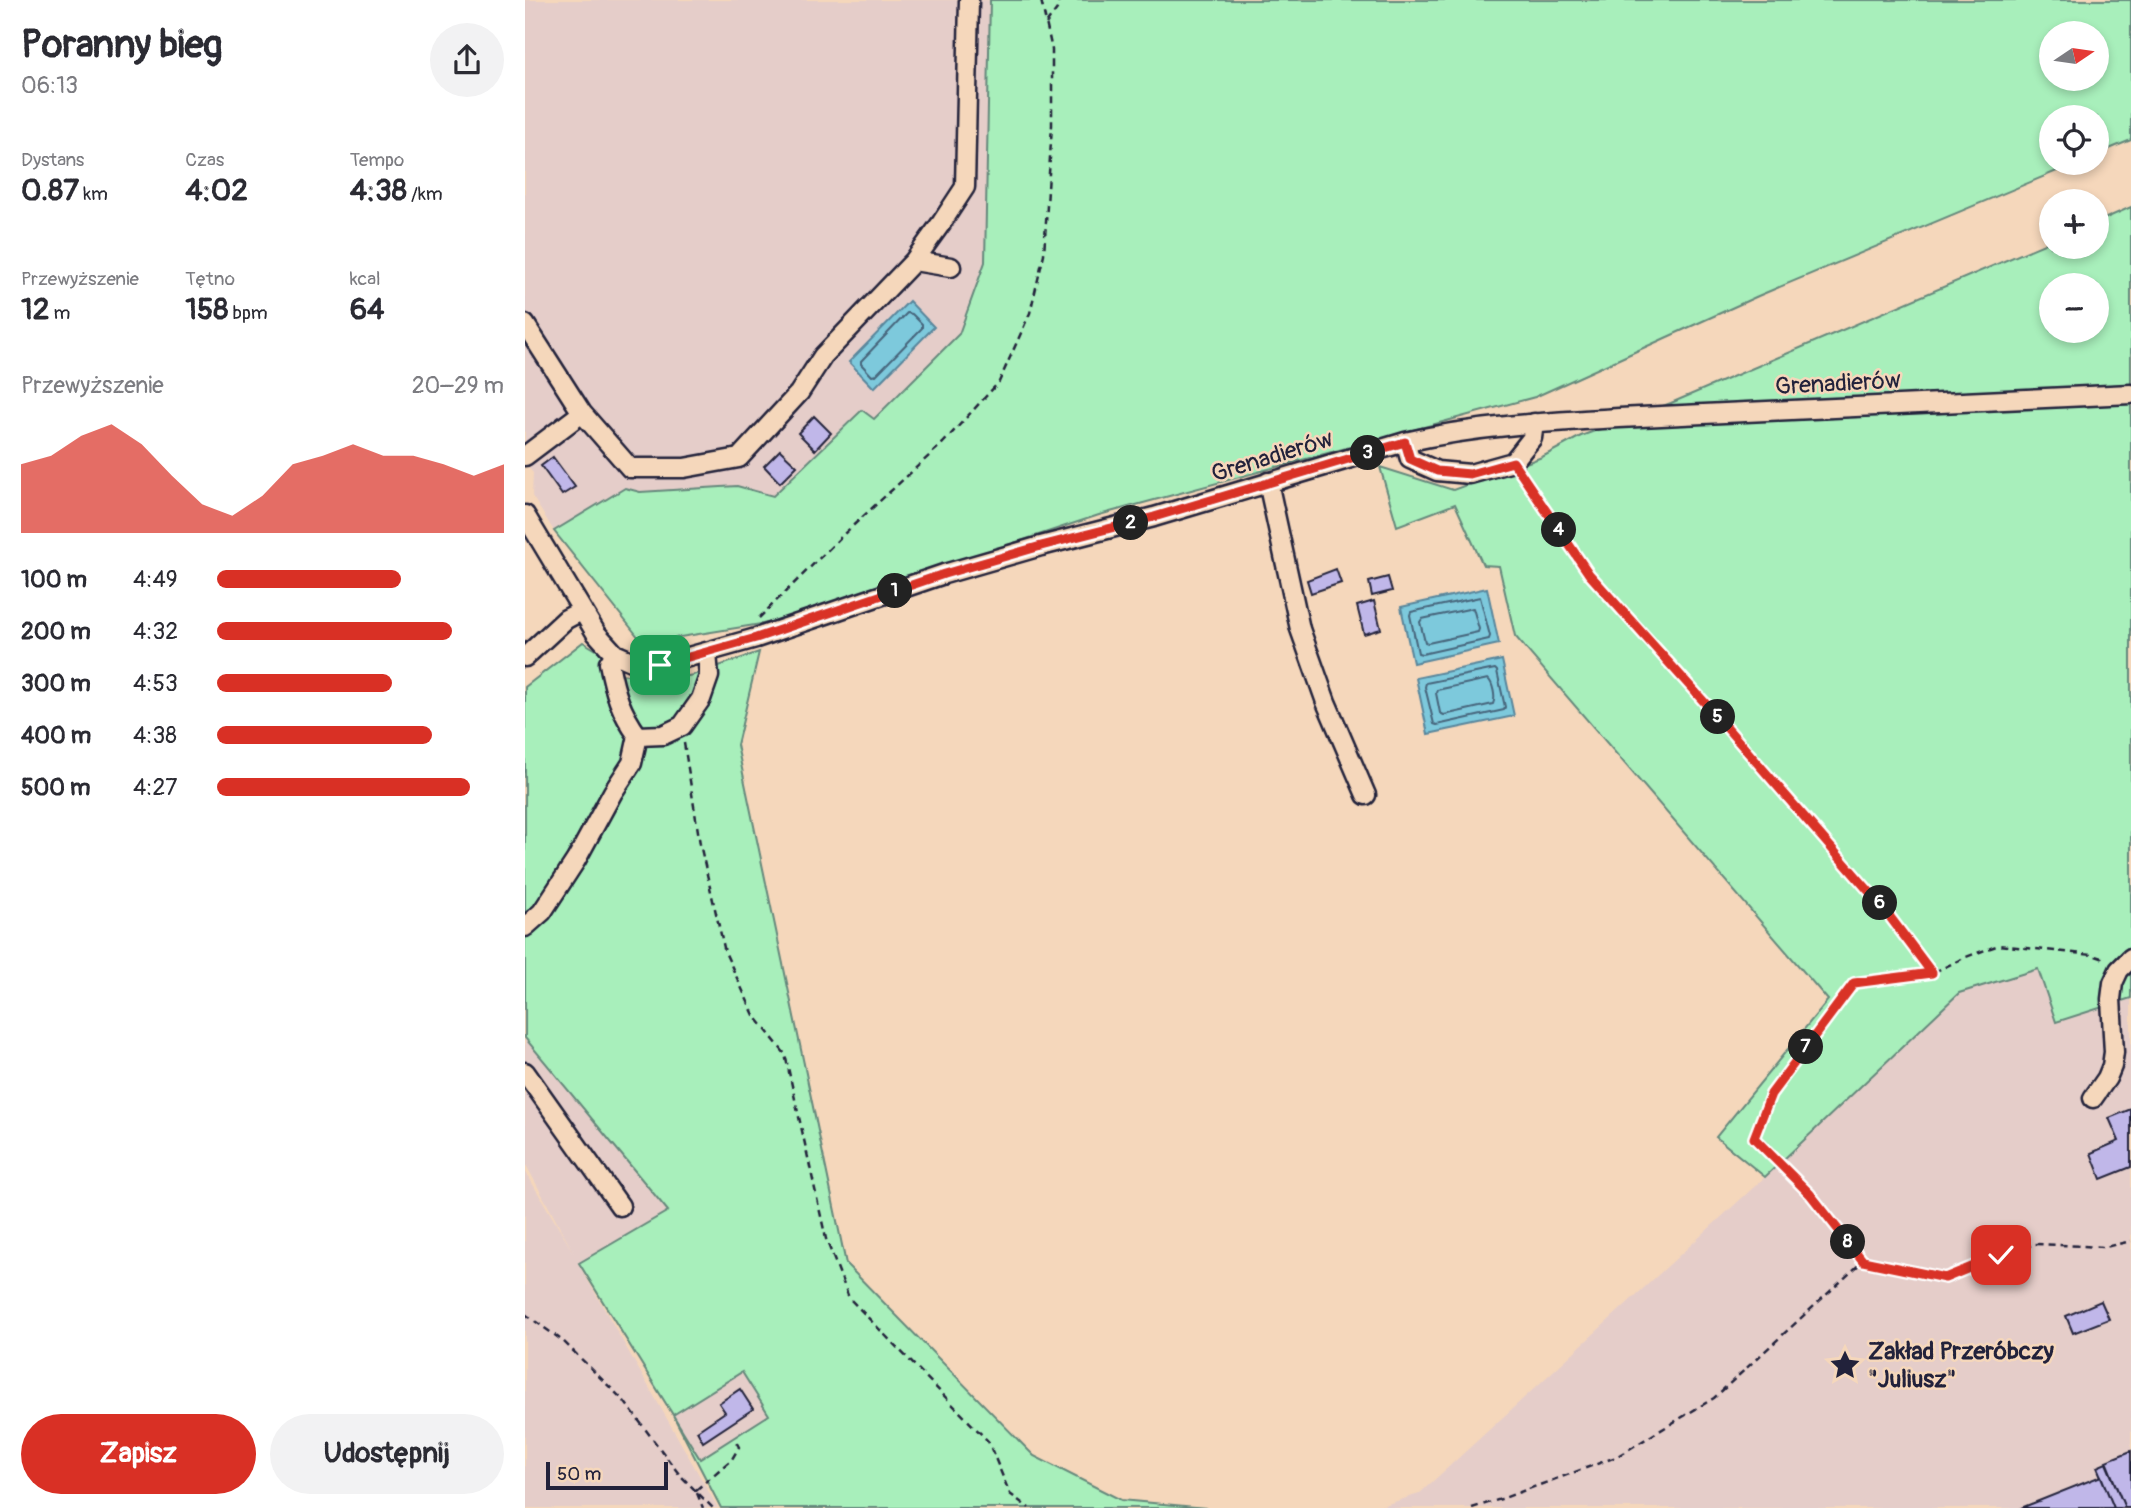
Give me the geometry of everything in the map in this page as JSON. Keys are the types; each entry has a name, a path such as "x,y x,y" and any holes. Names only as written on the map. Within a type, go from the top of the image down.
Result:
{"street":[{"path":"525,324 582,413 630,468 684,468 739,458 799,393 823,356 913,261 964,187 968,0"},
{"path":"913,261 951,267"},
{"name":"Grenadierów","path":"615,654 638,664 660,665 707,653 944,574 1154,517 1405,442 1473,429 1534,423 2131,394"},
{"path":"525,456 582,413"},
{"path":"1405,442 1410,459 1437,471 1470,474 1513,462 1532,438 1534,423"},
{"path":"1268,482 1300,629 1326,702 1366,795"},
{"path":"525,515 581,611 615,654 609,663 615,695 625,718 638,736 632,763 576,860 542,912 525,927"},
{"path":"525,657 566,619 581,611"},
{"path":"638,736 663,735 682,726 701,699 709,677 707,653"},
{"path":"2093,1098 2112,1066 2113,983 2125,964"},
{"path":"525,1072 619,1206"}],"path":[{"path":"756,638 757,619 943,443 999,383 1030,313 1044,254 1052,125 1052,50 1041,0"},
{"path":"1046,24 1057,9 1059,0"},
{"path":"1513,462 1589,574 1881,905 1932,973"},
{"path":"682,726 700,844 725,952 754,1015 785,1054 826,1239 849,1298 988,1441 1010,1494 1029,1508"},
{"path":"2125,964 2092,955 1999,945 1932,973 1854,983 1771,1094 1754,1138 1810,1194 1863,1261 1945,1278 2035,1244 2105,1247 2131,1241"},
{"path":"1472,1508 1616,1457 1714,1398 1863,1261"},
{"path":"525,1314 563,1341 624,1401 679,1474 713,1508"},
{"path":"696,1490 731,1459 740,1447 734,1438"},
{"path":"696,1490 703,1508"}],"shaded area":[{"path":"525,0 990,0 985,262 959,334 873,419 861,410 773,496 737,486 640,492 625,488 554,531 532,496 533,473 525,463"},
{"name":"Zakład Przeróbczy \"Juliusz\"","path":"2039,969 2056,1022 2131,998 2131,1508 1375,1508 1419,1494 1765,1177 1959,993"},
{"path":"525,1038 669,1212 578,1263 718,1508 525,1508 525,1171 573,1252 525,1163"},
{"path":"742,1371 770,1415 700,1459 673,1415"}],"green space":[{"path":"990,0 2131,0 2131,140 2109,149 2109,105 2039,105 2039,175 2047,175 1758,296 1535,397 1099,515 774,622 643,643 554,531 625,488 640,492 737,486 773,496 862,410 874,419 959,334 985,262"},
{"path":"2131,207 2131,998 2056,1022 2038,969 1959,993 1765,1177 1716,1137 1828,1000 1515,636 1499,566 1483,565 1455,504 1397,526 1380,467 1453,490 1542,457 1581,436 1671,403 2039,246 2039,259 2109,259 2109,217"},
{"path":"583,642 598,651 621,674 663,681 693,675 759,652 737,745 846,1264 1034,1456 1121,1500 1206,1508 721,1508 673,1415 579,1263 668,1211 525,1038 525,687","holes":["742,1372 769,1415 700,1459 673,1415"]}],"water":[{"path":"909,301 934,327 874,388 849,362"},
{"path":"1487,588 1499,644 1413,663 1401,607"},
{"path":"1502,660 1514,716 1428,734 1416,678"}],"building":[{"path":"814,416 831,433 815,450 798,433"},
{"path":"780,450 797,466 780,483 764,466"},
{"path":"553,457 575,487 562,495 541,466"},
{"path":"1336,569 1341,583 1311,593 1307,580"},
{"path":"1388,577 1392,591 1372,596 1369,582"},
{"path":"1374,601 1381,629 1364,634 1357,606"},
{"path":"2131,1109 2131,1167 2101,1179 2091,1153 2119,1141 2109,1118"},
{"path":"2101,1301 2109,1319 2073,1333 2066,1316"},
{"path":"740,1389 753,1409 703,1442 697,1431 725,1412 719,1403"},
{"path":"2131,1451 2131,1508 2125,1508 2106,1461"},
{"path":"2106,1463 2125,1508 2114,1508 2097,1467"},
{"path":"2101,1476 2114,1508 2021,1508"}],"place":[{"name":"Zakład Przeróbczy \"Juliusz\"","path":"1845,1365"}],"route":[{"path":"660,665 756,638 944,574 1154,517 1405,442 1410,459 1437,471 1470,474 1513,462 1589,574 1881,905 1932,973 1854,983 1771,1094 1754,1138 1810,1194 1863,1261 1945,1278 2001,1255"}]}
